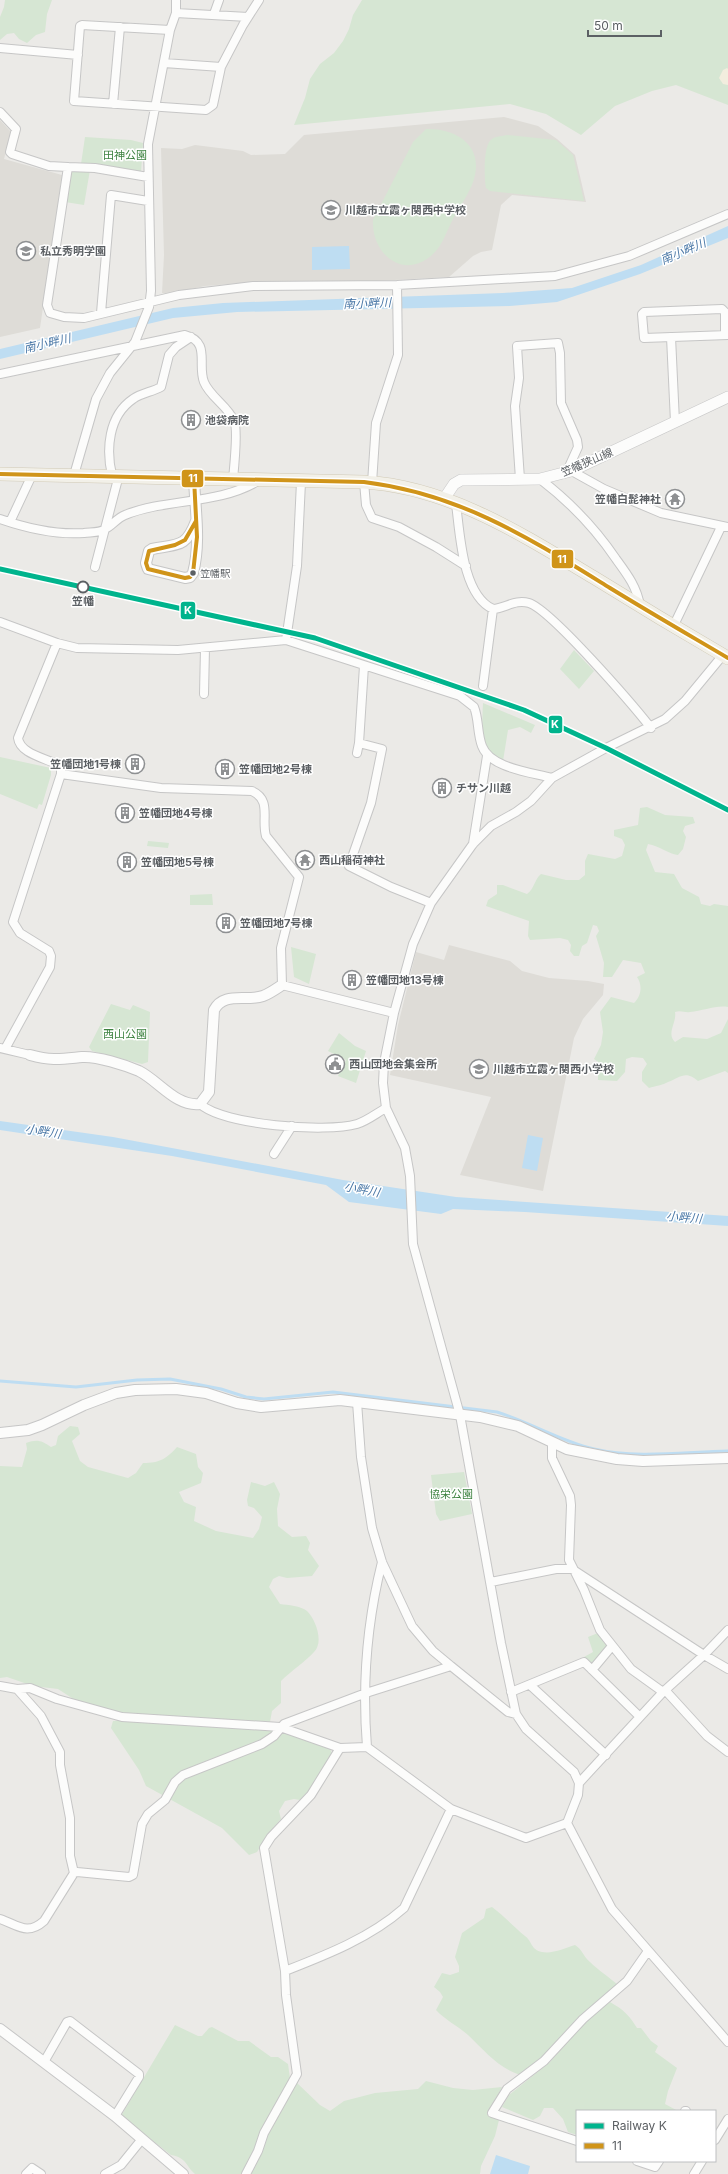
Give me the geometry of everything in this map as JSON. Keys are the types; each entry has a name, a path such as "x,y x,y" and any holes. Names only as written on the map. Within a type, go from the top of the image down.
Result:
{"main road":[{"name":"笠幡狭山線","path":"450,501 454,484 461,480 540,479 571,471 728,397"},
{"path":"0,474 116,475 368,483 416,490 450,501 534,541 725,656"}],"street":[{"path":"74,475 96,399 110,373 133,344 149,304 149,139 154,106 170,30 176,12 176,0"},
{"path":"214,14 219,0"},
{"path":"170,30 80,26 74,101 206,110 213,105 221,67 259,0"},
{"path":"176,12 248,17"},
{"path":"112,104 120,27"},
{"path":"0,48 78,55"},
{"path":"164,63 221,67"},
{"path":"0,112 16,129 10,152 12,154 49,166 95,168 148,177"},
{"path":"68,167 47,305 50,313 64,318 84,318 202,291 253,286 397,286 555,276 630,256 728,214"},
{"path":"101,314 111,195 148,201"},
{"path":"397,286 398,355 376,422 366,505 372,518 399,527 436,547 466,566"},
{"path":"722,309 725,312 727,335 644,338 642,314 644,312 722,309"},
{"path":"0,374 133,344 185,335 191,337 198,342 202,353 204,381 235,422 233,479"},
{"path":"671,336 675,422"},
{"path":"95,566 105,530 116,475 108,450 109,436 122,410 133,399 161,387 169,355 176,347 191,337"},
{"path":"520,479 515,406 519,378 517,346 559,344 561,403 577,440 578,447 568,469 604,489 661,513 725,527 674,625"},
{"path":"10,522 32,475"},
{"path":"194,478 196,521 194,569 190,577 185,578 148,569 146,563 149,551 184,542 192,534 196,521"},
{"path":"540,479 563,497 597,531 632,581 638,593 640,606"},
{"path":"0,518 10,522 59,531 82,533 105,530 123,515 161,505 195,500 245,488 260,480"},
{"path":"286,640 297,566 301,482"},
{"path":"450,501 472,586 479,599 493,609"},
{"path":"493,609 518,602 537,607 568,636 636,708 651,728"},
{"path":"483,686 493,609"},
{"path":"0,622 57,643 77,648 178,650 286,640 468,701 477,713 479,734 487,756 473,844"},
{"path":"57,643 18,738 19,743 25,750 58,765 61,768 61,774 13,922 20,933 49,951 51,956 50,966 3,1049 63,1060 90,1058 126,1066 140,1072 188,1104 200,1104 212,1112 237,1119 292,1126 343,1127 358,1124 386,1108"},
{"path":"204,694 205,648"},
{"path":"0,1686 17,1689 30,1688 57,1699 122,1717 280,1728 340,1748 367,1748 451,1810 526,1838 567,1823 578,1795 579,1783 574,1772 526,1729 516,1714 460,1414 415,1257 411,1220 410,1179 405,1148 386,1108 383,1089 384,1063 394,1013 413,944 431,903 473,844 491,826 516,812 531,801 552,778 606,748 651,728 665,719 685,701 725,656"},
{"path":"356,754 359,743 364,666"},
{"path":"359,743 382,749 371,803 349,866 391,887 431,903"},
{"path":"487,756 502,764 552,778"},
{"path":"61,774 161,788 252,791 258,794 264,802 266,811 264,827 266,836 299,877 281,948 282,985"},
{"path":"200,1104 209,1092 214,1010 218,1003 226,999 261,997 282,985 394,1013"},
{"path":"274,1154 292,1126"},
{"path":"0,1434 35,1427 100,1398 135,1390 158,1388 192,1390 248,1406 261,1407 327,1401 357,1402 496,1419 518,1426 552,1443 579,1452 617,1459 643,1460 728,1458"},
{"path":"357,1402 361,1457 372,1528 382,1562 412,1626 433,1651 508,1712 516,1714"},
{"path":"552,1443 552,1458 570,1496 569,1560 572,1569 584,1590 600,1630 631,1669 664,1691 707,1736 728,1752"},
{"path":"367,1748 366,1652 375,1590 382,1562"},
{"path":"491,1582 556,1569 572,1569 704,1656 728,1669"},
{"path":"579,1783 664,1691 704,1656 728,1630"},
{"path":"592,1670 612,1646"},
{"path":"511,1692 584,1662 640,1716"},
{"path":"74,1873 77,1872 129,1877 133,1875 142,1824 148,1814 165,1800 175,1782 183,1775 262,1744 274,1736 280,1728 366,1693 451,1666"},
{"path":"530,1685 606,1755"},
{"path":"0,1919 21,1928 33,1928 38,1926 44,1921 74,1873 70,1848 70,1818 60,1765 60,1752 41,1716 17,1689"},
{"path":"246,2174 258,2151 264,2133 298,2074 286,1995 285,1971 264,1848 271,1837 311,1795 340,1748"},
{"path":"285,1971 336,1951 393,1918 404,1908 451,1810"},
{"path":"567,1823 612,1909 728,2042"},
{"path":"576,2141 492,2113 507,2089 544,2061 583,2019 627,1981 648,1951"},
{"path":"44,2062 66,2022 70,2021 139,2074 139,2077 115,2116"},
{"path":"0,2029 115,2116 184,2174"},
{"path":"716,2138 728,2119"},
{"path":"105,2174 121,2165 142,2139"},
{"path":"640,2162 656,2167 658,2162"},
{"path":"694,2174 701,2162"},
{"path":"26,2174 32,2168 41,2174"}],"shaded area":[{"name":"川越市立霞ヶ関西中学校","path":"504,117 538,126 557,139 575,155 586,202 512,195 501,205 492,250 481,252 473,256 449,277 358,282 252,282 205,286 167,294 162,293 164,255 161,148 182,149 195,145 243,151 251,155 285,154 304,135"},
{"name":"私立秀明学園","path":"0,120 11,132 4,159 62,175 40,328 0,337"},
{"name":"川越市立霞ヶ関西小学校","path":"449,945 510,961 522,971 549,978 588,981 604,984 603,995 583,1019 574,1038 543,1191 460,1175 491,1097 390,1075 398,1025 416,952 444,960"}],"green space":[{"path":"5,0 52,0 47,14 45,32 36,35 27,43 19,39 14,33 7,34 0,40 0,17"},
{"path":"362,0 728,0 728,105 676,85 652,91 615,106 581,135 546,114 510,104 294,125 305,98 310,79 320,64 334,53 343,41 349,29 353,15"},
{"path":"426,129 446,131 463,140 470,146 474,154 476,164 475,175 469,192 436,252 421,262 410,265 400,264 391,260 377,243 373,220 413,142"},
{"path":"507,135 556,140 573,155 584,201 490,191 486,188 485,169 487,147 492,139"},
{"name":"田神公園","path":"85,137 131,140 143,143 141,173 81,164"},
{"path":"71,169 90,170 84,205 65,202"},
{"path":"574,650 594,671 579,689 560,669"},
{"path":"483,703 535,725 531,733 520,727 508,730 503,761 490,751 486,744 482,720"},
{"path":"0,757 51,768 51,775 42,805 39,804 37,809 0,794"},
{"path":"647,807 665,815 693,817 695,823 685,826 683,831 686,837 683,849 678,855 648,844 646,850 655,872 674,874 682,888 699,897 701,904 710,906 714,904 728,906 728,1007 688,1012 675,1012 675,1020 671,1035 675,1042 683,1037 707,1039 721,1033 728,1019 728,1073 725,1071 698,1081 686,1075 649,1088 642,1081 642,1072 647,1064 643,1058 632,1057 626,1059 625,1072 617,1081 598,1080 598,1062 594,1059 601,1045 603,1032 600,1012 611,997 634,1003 640,994 641,987 637,977 645,973 641,963 623,960 612,977 603,977 604,963 596,936 599,931 597,926 593,925 587,943 582,946 579,956 574,956 570,951 571,945 568,940 560,938 530,940 528,936 529,921 486,906 488,900 497,894 497,885 503,885 527,894 532,889 541,874 566,880 579,880 585,875 585,861 588,854 615,859 622,856 625,845 622,839 614,836 614,830 638,825 640,808"},
{"path":"148,841 169,843 168,848 147,846"},
{"path":"212,894 213,905 190,905 190,895"},
{"path":"291,947 316,954 309,984 294,977"},
{"name":"西山公園","path":"111,1004 130,1010 133,1005 150,1012 148,1062 142,1064 92,1051 89,1047"},
{"path":"339,1033 355,1046 366,1051 356,1083 338,1076 346,1060 328,1051"},
{"path":"70,1426 78,1427 80,1434 72,1441 80,1461 88,1467 128,1478 136,1473 143,1463 162,1460 177,1447 196,1454 198,1467 203,1473 201,1483 179,1492 184,1502 196,1507 194,1521 216,1531 253,1538 259,1529 262,1517 254,1508 248,1506 247,1500 251,1482 265,1486 274,1482 280,1494 277,1509 278,1526 292,1537 306,1536 310,1543 308,1550 319,1566 312,1576 287,1578 279,1576 273,1579 269,1587 280,1604 298,1607 307,1611 316,1625 319,1637 317,1648 314,1652 281,1681 281,1703 272,1711 270,1722 126,1715 75,1700 58,1689 33,1686 7,1677 0,1678 0,1466 22,1467 27,1449 26,1443 39,1441 51,1447 56,1445 58,1436"},
{"name":"協栄公園","path":"464,1472 472,1514 440,1521 436,1514 431,1475"},
{"path":"598,1633 607,1643 607,1648 594,1663 589,1663 584,1657 593,1652 588,1637"},
{"path":"128,1720 281,1731 329,1747 332,1753 319,1778 300,1800 294,1799 285,1801 279,1811 281,1819 269,1833 257,1852 249,1855 222,1828 146,1786 139,1770 111,1728 113,1721"},
{"path":"492,1907 527,1938 538,1951 550,1952 575,1945 593,1965 618,1985 580,2018 546,2053 521,2075 499,2064 468,2035 443,2017 436,2010 443,1997 434,1987 442,1973 450,1975 459,1972 459,1966 455,1957 462,1933 484,1918 486,1909"},
{"path":"610,2002 626,2013 637,2028 641,2028 651,2041 658,2046 655,2052 677,2068 668,2091 665,2104 676,2110 576,2110 576,2135 568,2132 563,2119 553,2108 544,2108 540,2116 533,2120 502,2107 509,2095 550,2062 584,2022"},
{"path":"175,2025 198,2036 202,2036 209,2028 212,2027 238,2041 249,2041 271,2057 278,2057 288,2064 290,2078 263,2128 253,2154 242,2174 195,2174 183,2160 171,2155 121,2116"},
{"path":"426,2081 453,2088 473,2090 502,2087 491,2109 500,2116 495,2136 481,2166 480,2174 251,2174 271,2127 296,2082 320,2105 330,2111 344,2101 375,2093 418,2089"}],"sand":[{"path":"727,68 728,85 723,84 719,78 723,70"}],"water":[{"name":"南小畔川","path":"728,226 728,238 640,274 557,302 510,306 237,312 173,318 0,359 0,349 173,308 223,303 503,293 572,288 641,265"},
{"path":"349,246 350,269 312,270 312,247"},
{"name":"小畔川","path":"0,1121 113,1137 343,1180 456,1197 728,1216 728,1226 525,1212 453,1209 441,1214 349,1202 326,1185 172,1156 0,1130"},
{"path":"528,1135 543,1138 537,1171 522,1168"},
{"path":"496,2155 530,2166 528,2174 490,2174"}],"waterway":[{"path":"0,1381 76,1387 137,1380 170,1379 221,1389 246,1397 264,1399 333,1392 497,1412 581,1446 610,1452 626,1454 660,1454 728,1451"}],"rail line":[{"name":"K","path":"0,569 315,638 524,710 606,748 728,810"}],"transit line":[{"name":"11","path":"0,474 364,482 399,488 432,497 493,521 551,552 728,658"},
{"name":"11","path":"194,478 197,537 193,573 190,577 185,578 148,569 146,563 149,551 175,545 185,540 196,521"}],"place":[{"name":"川越市立霞ヶ関西中学校","path":"331,210"},
{"name":"私立秀明学園","path":"26,251"},
{"name":"池袋病院","path":"191,420"},
{"name":"笠幡白髭神社","path":"675,499"},
{"name":"笠幡駅","path":"193,573"},
{"name":"笠幡","path":"83,587"},
{"name":"笠幡団地1号棟","path":"135,764"},
{"name":"笠幡団地2号棟","path":"225,769"},
{"name":"チサン川越","path":"442,788"},
{"name":"笠幡団地4号棟","path":"125,813"},
{"name":"西山稲荷神社","path":"305,860"},
{"name":"笠幡団地5号棟","path":"127,862"},
{"name":"笠幡団地7号棟","path":"226,923"},
{"name":"笠幡団地13号棟","path":"352,980"},
{"name":"西山団地会集会所","path":"335,1064"},
{"name":"川越市立霞ヶ関西小学校","path":"479,1069"}]}
